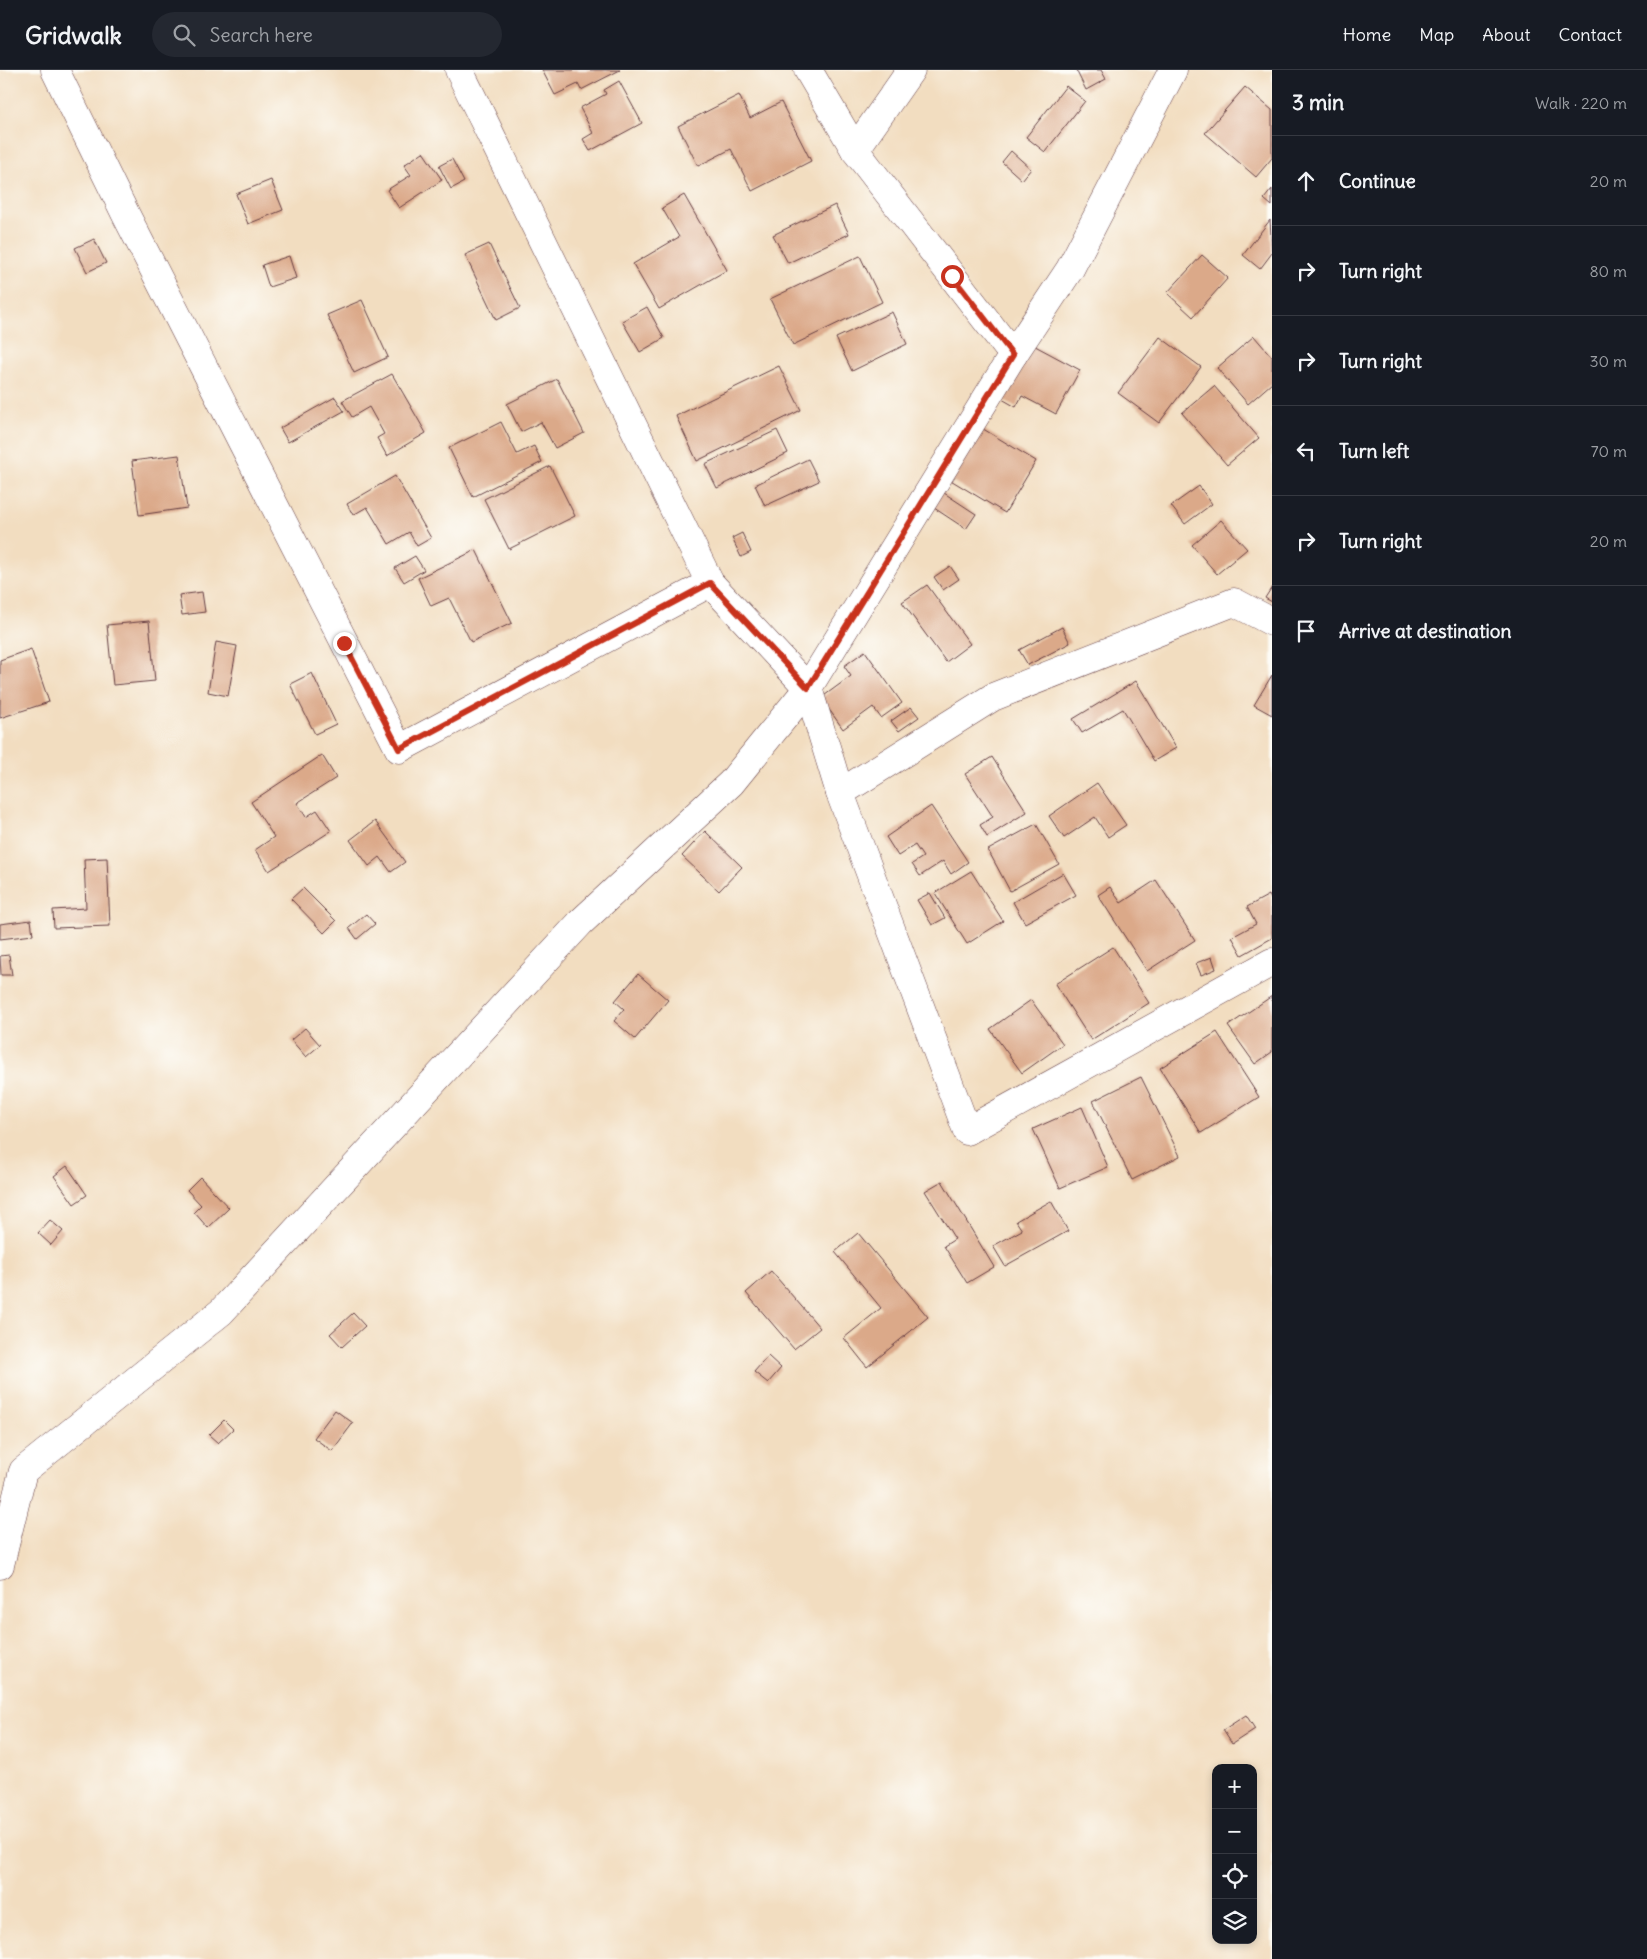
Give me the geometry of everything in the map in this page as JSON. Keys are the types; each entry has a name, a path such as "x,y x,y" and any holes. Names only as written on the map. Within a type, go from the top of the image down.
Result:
{"street":[{"path":"56,70 128,217 399,749 710,583"},
{"path":"459,70 710,583 808,688 840,793 966,1131 1272,962"},
{"path":"808,70 855,150 1013,355"},
{"path":"855,150 911,70"},
{"path":"0,1565 23,1471 221,1312 581,922 731,783 808,688 1013,355 1070,269 1173,70"},
{"path":"840,793 993,697 1234,602 1272,622"}],"building":[{"path":"542,70 620,70 581,90 578,84 555,95"},
{"path":"1076,70 1101,70 1106,79 1086,90"},
{"path":"619,81 642,123 590,151 583,139 593,133 580,108 606,94 604,90"},
{"path":"1066,86 1085,101 1045,152 1026,137"},
{"path":"1245,87 1272,110 1272,158 1256,177 1205,133"},
{"path":"739,95 750,118 781,102 811,161 752,191 731,149 698,166 678,126"},
{"path":"1011,151 1031,169 1022,180 1002,162"},
{"path":"423,152 442,180 399,208 387,190 411,175 404,165"},
{"path":"452,159 464,182 451,189 439,166"},
{"path":"271,180 283,210 248,224 236,194"},
{"path":"1272,189 1272,206 1264,199"},
{"path":"684,195 727,270 659,309 633,264 679,237 662,208"},
{"path":"835,205 849,234 788,263 773,235"},
{"path":"1270,220 1272,253 1260,269 1243,255"},
{"path":"94,239 106,263 87,272 75,248"},
{"path":"489,244 520,308 496,320 465,255"},
{"path":"1202,255 1228,278 1193,317 1167,293"},
{"path":"289,256 296,278 269,287 262,265"},
{"path":"860,256 882,302 793,345 770,299"},
{"path":"362,300 388,357 354,373 327,315"},
{"path":"647,307 664,338 640,352 622,321"},
{"path":"892,312 907,344 852,371 836,338"},
{"path":"1254,336 1272,357 1272,383 1248,404 1217,368"},
{"path":"1160,337 1201,367 1159,423 1118,393"},
{"path":"1024,340 1080,370 1056,414 1022,396 1016,407 995,395"},
{"path":"779,366 801,410 697,461 676,416"},
{"path":"392,374 426,433 387,456 377,438 384,434 369,407 352,417 342,401"},
{"path":"557,379 584,433 555,448 541,422 521,432 507,404"},
{"path":"1214,386 1259,438 1227,465 1182,413"},
{"path":"335,397 344,411 288,442 280,428"},
{"path":"501,422 517,454 534,446 542,462 473,497 449,448"},
{"path":"975,424 1036,461 1005,513 944,476"},
{"path":"777,430 788,453 717,488 705,464"},
{"path":"179,455 187,508 139,515 132,461"},
{"path":"808,459 819,481 765,506 755,485"},
{"path":"550,466 575,516 509,549 484,499"},
{"path":"395,476 431,538 417,546 409,532 389,544 367,507 353,515 347,504"},
{"path":"1199,486 1212,504 1185,524 1171,506"},
{"path":"938,489 976,514 966,529 928,504"},
{"path":"1221,520 1247,549 1217,574 1192,545"},
{"path":"742,533 751,552 741,557 732,538"},
{"path":"476,550 512,623 471,642 449,598 431,606 418,578"},
{"path":"415,556 424,570 404,582 395,568"},
{"path":"950,566 959,579 943,590 934,577"},
{"path":"927,585 970,644 946,662 902,602"},
{"path":"1272,587 1272,602 1265,598"},
{"path":"202,592 205,612 182,615 179,595"},
{"path":"149,621 155,681 113,685 107,625"},
{"path":"1062,627 1070,643 1028,665 1019,650"},
{"path":"216,642 237,646 228,696 208,692"},
{"path":"31,649 49,702 0,718 0,660"},
{"path":"865,651 902,703 881,718 873,707 843,729 821,698 851,676 844,666"},
{"path":"312,673 336,724 315,734 290,684"},
{"path":"1272,675 1272,715 1254,705"},
{"path":"1136,681 1176,748 1154,761 1123,709 1082,733 1073,719"},
{"path":"911,707 919,717 899,731 891,721"},
{"path":"322,755 336,778 297,803 306,817 317,810 331,831 269,871 255,850 274,837 251,802"},
{"path":"992,757 1027,812 987,837 980,825 993,817 965,774"},
{"path":"1097,783 1126,825 1108,837 1095,817 1064,838 1049,816"},
{"path":"931,806 968,862 951,874 943,861 920,876 912,864 923,857 915,845 898,856 886,837"},
{"path":"375,821 405,862 391,872 380,857 369,866 350,840"},
{"path":"1036,824 1059,864 1010,891 988,850"},
{"path":"705,831 742,867 719,891 682,856"},
{"path":"107,858 110,926 54,928 53,910 86,908 84,859"},
{"path":"971,871 1003,921 967,944 935,893"},
{"path":"1063,873 1076,895 1025,923 1013,902"},
{"path":"1156,880 1195,940 1147,971 1098,895 1110,887 1121,903"},
{"path":"303,888 336,921 324,933 291,899"},
{"path":"930,893 945,918 932,925 917,900"},
{"path":"1269,895 1272,901 1272,938 1242,955 1232,937 1256,924 1247,907"},
{"path":"366,914 375,924 357,939 349,928"},
{"path":"31,920 33,935 0,939 0,924"},
{"path":"1113,947 1149,1003 1091,1040 1055,984"},
{"path":"9,955 12,975 1,975 0,956"},
{"path":"1212,957 1216,969 1201,975 1196,963"},
{"path":"638,974 668,1000 635,1039 614,1021 624,1009 615,1001"},
{"path":"1272,996 1272,1052 1255,1064 1228,1026"},
{"path":"1031,1000 1063,1044 1022,1073 990,1029"},
{"path":"305,1028 320,1045 306,1057 291,1040"},
{"path":"1217,1032 1259,1097 1201,1133 1160,1068"},
{"path":"1141,1077 1180,1156 1132,1180 1093,1101"},
{"path":"1082,1107 1108,1167 1060,1188 1033,1129"},
{"path":"67,1166 87,1195 74,1204 54,1176"},
{"path":"200,1177 229,1208 208,1228 194,1212 201,1205 187,1190"},
{"path":"942,1181 994,1267 967,1283 944,1246 955,1239 925,1191"},
{"path":"1051,1201 1068,1231 1005,1266 993,1246 1022,1230 1016,1221"},
{"path":"50,1220 63,1231 51,1245 38,1233"},
{"path":"858,1233 928,1317 867,1367 844,1338 881,1308 835,1252"},
{"path":"771,1271 820,1328 794,1349 746,1293"},
{"path":"353,1313 365,1326 342,1347 330,1334"},
{"path":"768,1356 781,1368 768,1383 754,1372"},
{"path":"335,1410 353,1423 332,1451 314,1438"},
{"path":"224,1420 233,1429 218,1443 209,1435"},
{"path":"1246,1715 1255,1729 1232,1744 1223,1730"}],"route":[{"path":"344,643 399,749 710,583 808,688 1013,355 952,276"}]}
